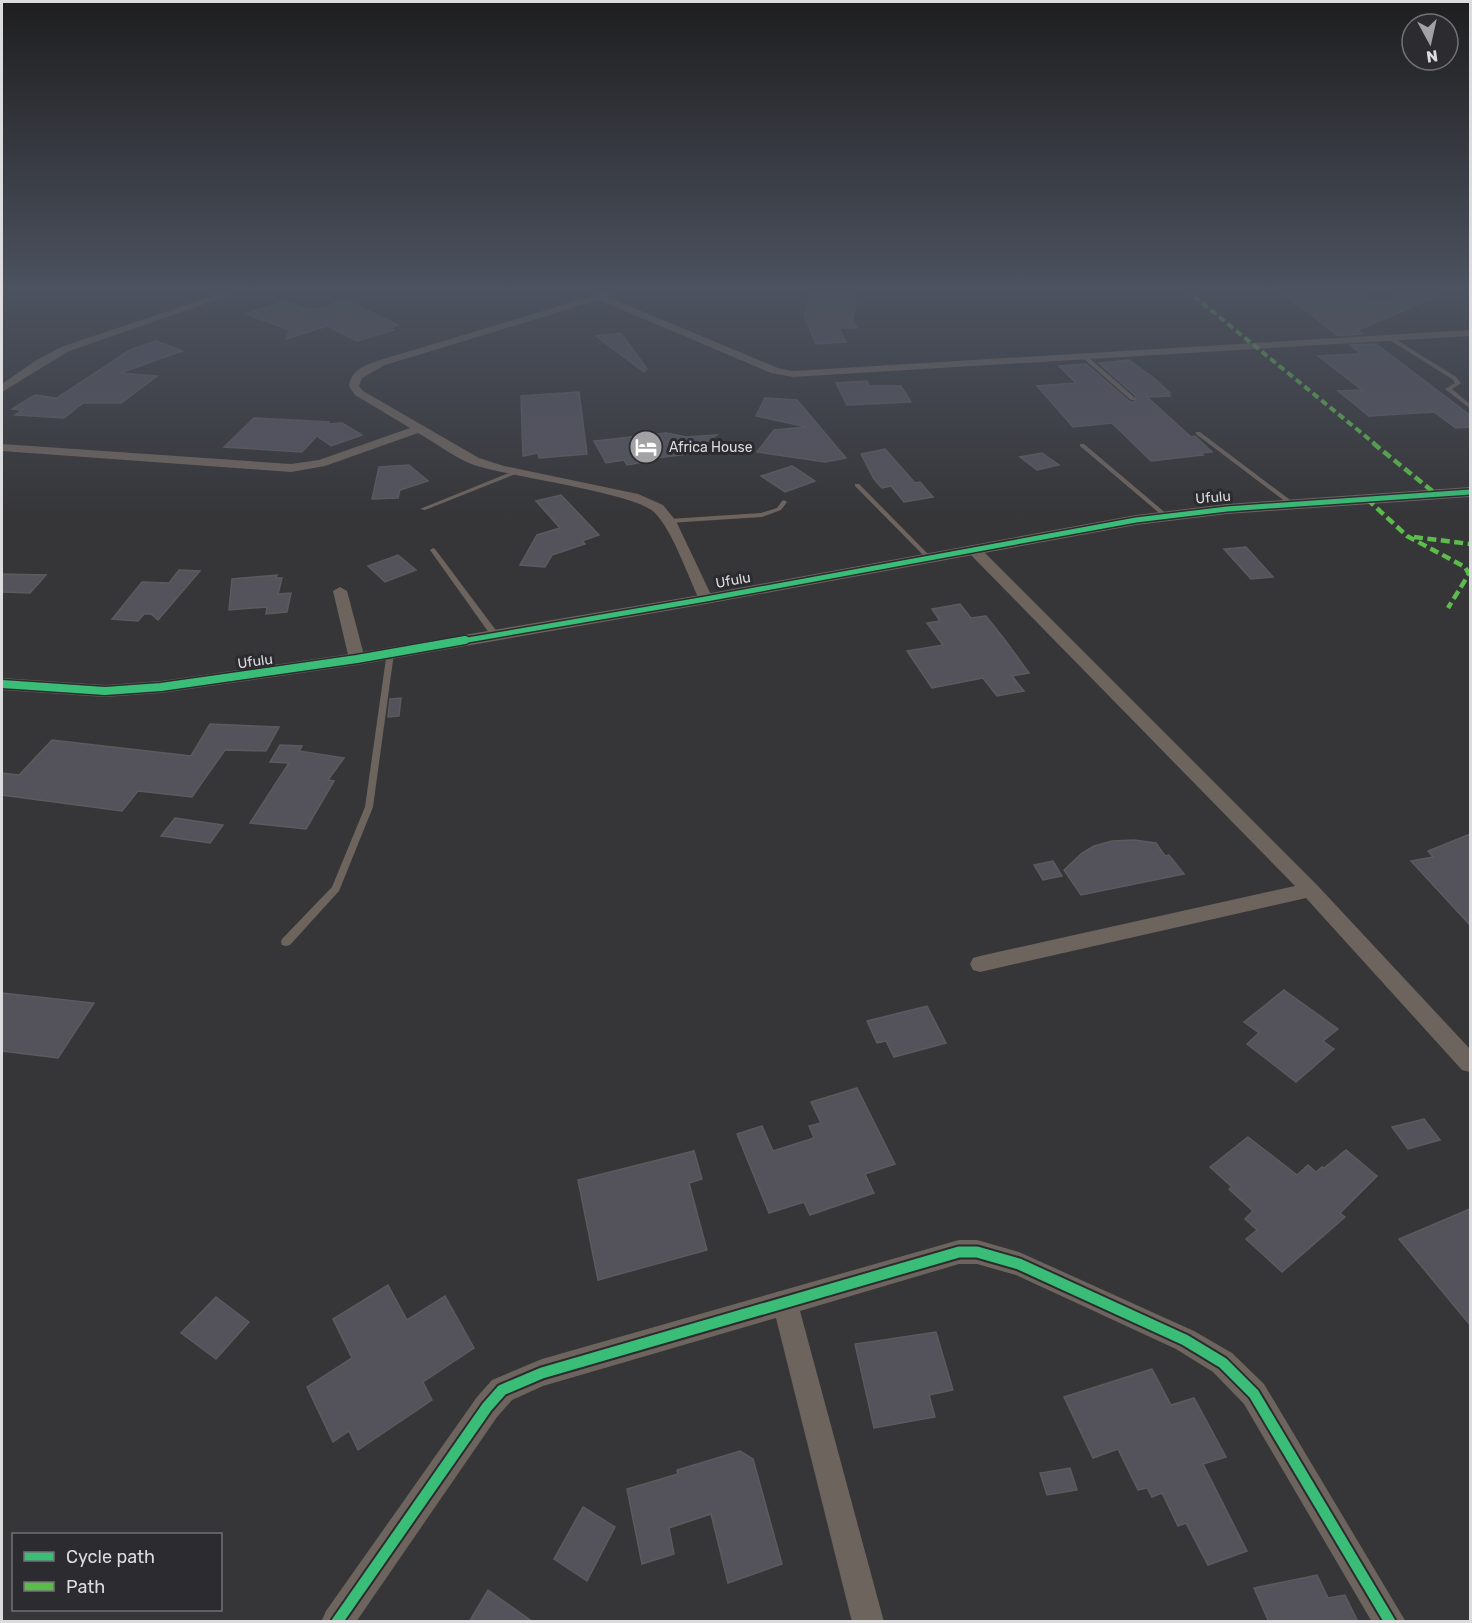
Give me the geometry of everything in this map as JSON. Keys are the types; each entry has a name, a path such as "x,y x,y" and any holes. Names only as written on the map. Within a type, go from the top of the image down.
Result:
{"street":[{"path":"2,389 37,365"},
{"path":"377,365 355,377 354,386 359,393 475,461 633,497 658,508 669,521 706,598"},
{"path":"760,365 787,374 950,365"},
{"path":"2,448 291,468 321,463 417,429"},
{"name":"Ufulu","path":"2,684 94,691 129,690 357,659 1166,516 1292,504 1470,492"},
{"path":"974,550 1310,890 1470,1063"},
{"path":"340,591 357,659"},
{"path":"980,964 1310,890"},
{"path":"337,1622 487,1407 502,1390 542,1373 959,1252 977,1252 1019,1264 1185,1340 1230,1367 1254,1394 1390,1622"},
{"path":"785,1302 868,1622"}],"lane":[{"path":"1095,365 1133,399"},
{"path":"1433,365 1454,378 1458,383 1448,388 1470,406"},
{"path":"1197,433 1292,504"},
{"path":"1082,445 1166,516"},
{"path":"423,509 516,472"},
{"path":"857,485 929,558"},
{"path":"669,521 762,515 779,509 784,502"},
{"path":"434,550 495,635"},
{"path":"286,942 336,889 369,807 390,653"}],"building":[{"path":"108,365 143,365 120,373 157,376 121,403 83,403 64,418 15,415 22,410 12,409 35,395 57,398"},
{"path":"634,365 644,365 647,369 644,372"},
{"path":"1087,365 1130,402 1135,402 1136,396 1101,365 1136,365 1154,378 1170,393 1167,393 1170,396 1147,397 1191,437 1195,436 1212,452 1151,461 1112,423 1073,427 1037,386 1076,383 1059,366"},
{"path":"1329,365 1403,365 1470,415 1470,427 1456,428 1434,412 1369,416 1338,391 1362,390"},
{"path":"867,381 869,386 901,386 911,402 847,405 836,383"},
{"path":"579,392 587,454 539,458 538,453 523,456 521,396"},
{"path":"765,398 797,400 846,458 825,462 757,452 774,430 807,427 756,416"},
{"path":"254,418 342,423 362,435 331,446 317,436 302,452 224,447"},
{"name":"Africa House","path":"666,433 686,437 717,435 688,454 647,459 649,461 627,465 624,460 606,463 594,441"},
{"path":"885,449 915,483 920,482 933,497 904,502 891,486 882,488 874,479 861,454"},
{"path":"1042,453 1059,465 1037,470 1020,457"},
{"path":"409,465 428,481 400,490 398,498 372,499 379,467"},
{"path":"792,466 815,481 785,492 761,476"},
{"path":"561,495 599,535 582,541 585,544 552,555 545,567 520,565 537,535 560,528 536,501"},
{"path":"1246,547 1273,577 1251,579 1224,549"},
{"path":"398,555 416,570 385,582 368,566"},
{"path":"179,570 200,571 158,620 151,614 144,614 138,621 112,619 142,582 169,583"},
{"path":"2,574 46,575 30,593 2,592"},
{"path":"277,575 276,578 282,578 278,594 291,593 287,612 266,614 267,607 229,610 232,579"},
{"path":"960,604 971,618 986,616 1005,640 1029,673 1012,676 1024,691 997,696 983,678 932,688 907,651 943,645 927,623 940,621 932,609"},
{"path":"401,698 399,716 388,717 390,699"},
{"path":"210,724 279,727 266,751 225,750 192,797 138,791 122,811 2,795 2,773 19,775 52,740 191,756"},
{"path":"280,745 302,746 299,751 344,758 328,780 334,781 306,829 250,823 289,763 270,762"},
{"path":"175,818 223,825 210,843 161,836"},
{"path":"1470,834 1470,925 1411,861 1433,857 1428,851"},
{"path":"1134,840 1156,843 1165,856 1169,855 1184,874 1081,895 1064,870 1082,853 1094,846 1112,841"},
{"path":"1053,861 1062,876 1043,880 1034,865"},
{"path":"1284,990 1338,1029 1323,1041 1334,1049 1296,1082 1247,1044 1259,1033 1244,1022"},
{"path":"2,993 94,1003 58,1058 2,1051"},
{"path":"927,1006 946,1043 894,1057 886,1041 877,1043 867,1021"},
{"path":"857,1088 895,1164 865,1174 874,1193 810,1215 804,1202 769,1213 737,1134 762,1126 773,1151 814,1138 809,1126 821,1123 811,1102"},
{"path":"1424,1119 1440,1140 1408,1149 1392,1127"},
{"path":"1248,1137 1297,1175 1308,1165 1316,1172 1324,1168 1346,1150 1377,1176 1340,1213 1345,1217 1282,1272 1246,1239 1257,1230 1245,1219 1253,1211 1210,1167"},
{"path":"694,1151 702,1179 689,1183 707,1250 598,1280 578,1180"},
{"path":"1470,1209 1470,1325 1399,1239"},
{"path":"388,1285 407,1320 445,1296 474,1348 423,1382 432,1400 358,1450 349,1431 333,1442 307,1387 352,1358 333,1319"},
{"path":"216,1297 249,1322 216,1359 181,1333"},
{"path":"936,1332 953,1390 929,1395 935,1417 874,1428 855,1344"},
{"path":"1152,1369 1171,1405 1194,1398 1226,1457 1203,1464 1247,1551 1208,1565 1186,1523 1178,1526 1162,1493 1152,1497 1147,1488 1138,1490 1118,1449 1093,1458 1064,1397"},
{"path":"740,1451 753,1459 782,1564 728,1583 711,1514 669,1528 674,1554 642,1564 627,1489 678,1474 677,1470"},
{"path":"1070,1468 1077,1490 1047,1495 1040,1473"},
{"path":"583,1507 615,1527 587,1581 554,1559"},
{"path":"1317,1575 1328,1598 1345,1595 1358,1622 1269,1622 1254,1588"},
{"path":"488,1590 533,1622 469,1622"}],"marked path":[{"path":"1276,365 1436,494"},
{"path":"1367,499 1407,536 1465,567 1469,574 1448,608"},
{"path":"1414,537 1470,544"}],"cycle path":[{"path":"2,684 105,691 161,687 357,659 706,599 1136,520 1227,509 1470,492"},
{"path":"337,1622 487,1407 502,1390 542,1373 959,1252 977,1252 1019,1264 1185,1340 1231,1370 1254,1394 1390,1622"}],"place":[{"name":"Africa House","path":"646,447"}]}
